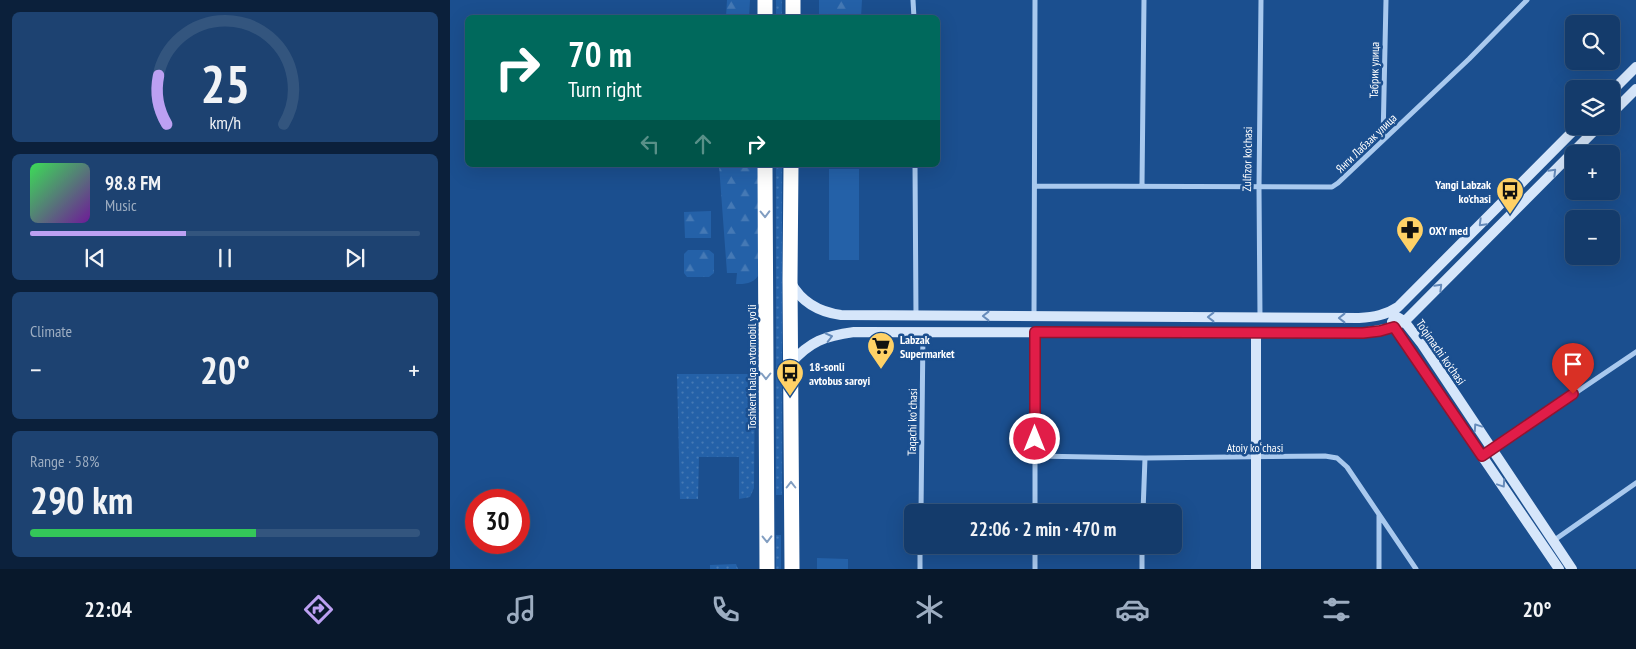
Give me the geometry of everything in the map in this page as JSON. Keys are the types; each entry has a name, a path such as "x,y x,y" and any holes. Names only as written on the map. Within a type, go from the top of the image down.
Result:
{"highway":[{"path":"765,0 765,15"},
{"path":"793,0 793,15"},
{"name":"Toshkent halqa avtomobil yo'li","path":"765,167 767,569"},
{"path":"791,167 792,569"},
{"path":"766,511 791,511"}],"main road":[{"path":"1620,83 1636,68"},
{"path":"1620,105 1636,89"},
{"path":"790,280 801,298 814,308 830,314 841,315 1260,318 1364,318 1380,316 1398,307 1569,135"},
{"path":"790,364 800,352 818,340 842,334 866,332 1363,333 1394,327 1404,321 1590,135"},
{"name":"To'qimachi ko'chasi","path":"1390,312 1404,321 1425,349 1572,569"},
{"name":"To'qimachi ko'chasi","path":"1390,312 1394,327 1559,569"},
{"path":"866,316 866,332"},
{"path":"1256,333 1256,569"}],"street":[{"path":"914,0 914,15"},
{"path":"1034,316 1035,0"},
{"path":"1142,185 1144,0"},
{"name":"Zulfizor ko'chasi","path":"1260,318 1259,187 1262,0"},
{"name":"Табрик улица","path":"1382,140 1386,0"},
{"name":"Янги Лабзак улица","path":"1035,186 1332,187 1469,59 1527,0"},
{"path":"915,167 916,316"},
{"name":"Taqachi koʻchasi","path":"921,504 922,332"},
{"path":"1035,332 1035,504"},
{"path":"1482,456 1636,352"},
{"name":"Atoiy koʻchasi","path":"1036,456 1145,458 1325,456 1337,458 1347,467 1416,569"},
{"path":"1143,504 1145,458"},
{"path":"1553,541 1636,483"},
{"path":"1379,513 1379,569"},
{"path":"920,554 920,569"},
{"path":"1035,554 1035,569"},
{"path":"1142,554 1142,569"}],"green space":[{"path":"727,0 750,0 749,15 726,15"},
{"path":"776,0 782,0 782,15 776,15"},
{"path":"819,0 862,0 861,15 819,15"},
{"path":"719,167 758,167 758,276 748,283 736,284 737,273 727,273"},
{"path":"776,167 782,167 782,495 776,495"},
{"path":"829,169 859,169 859,260 829,260"},
{"path":"711,211 711,238 685,238 684,212"},
{"path":"688,250 709,250 714,254 714,273 709,277 687,277 684,273 684,254"},
{"path":"677,374 755,374 754,488 750,497 739,499 739,457 699,457 698,499 680,499"},
{"path":"776,535 781,535 781,569 776,569"},
{"path":"817,558 848,559 848,569 817,569"},
{"path":"736,564 738,569 710,569 710,565"}],"place":[{"name":"Yangi Labzak ko'chasi","path":"1510,215"},
{"name":"OXY med","path":"1410,254"},
{"name":"Labzak Supermarket","path":"881,370"},
{"name":"18-sonli avtobus saroyi","path":"790,397"}],"route":[{"path":"1035,439 1035,332 1363,333 1394,327 1482,456 1573,394"}]}
